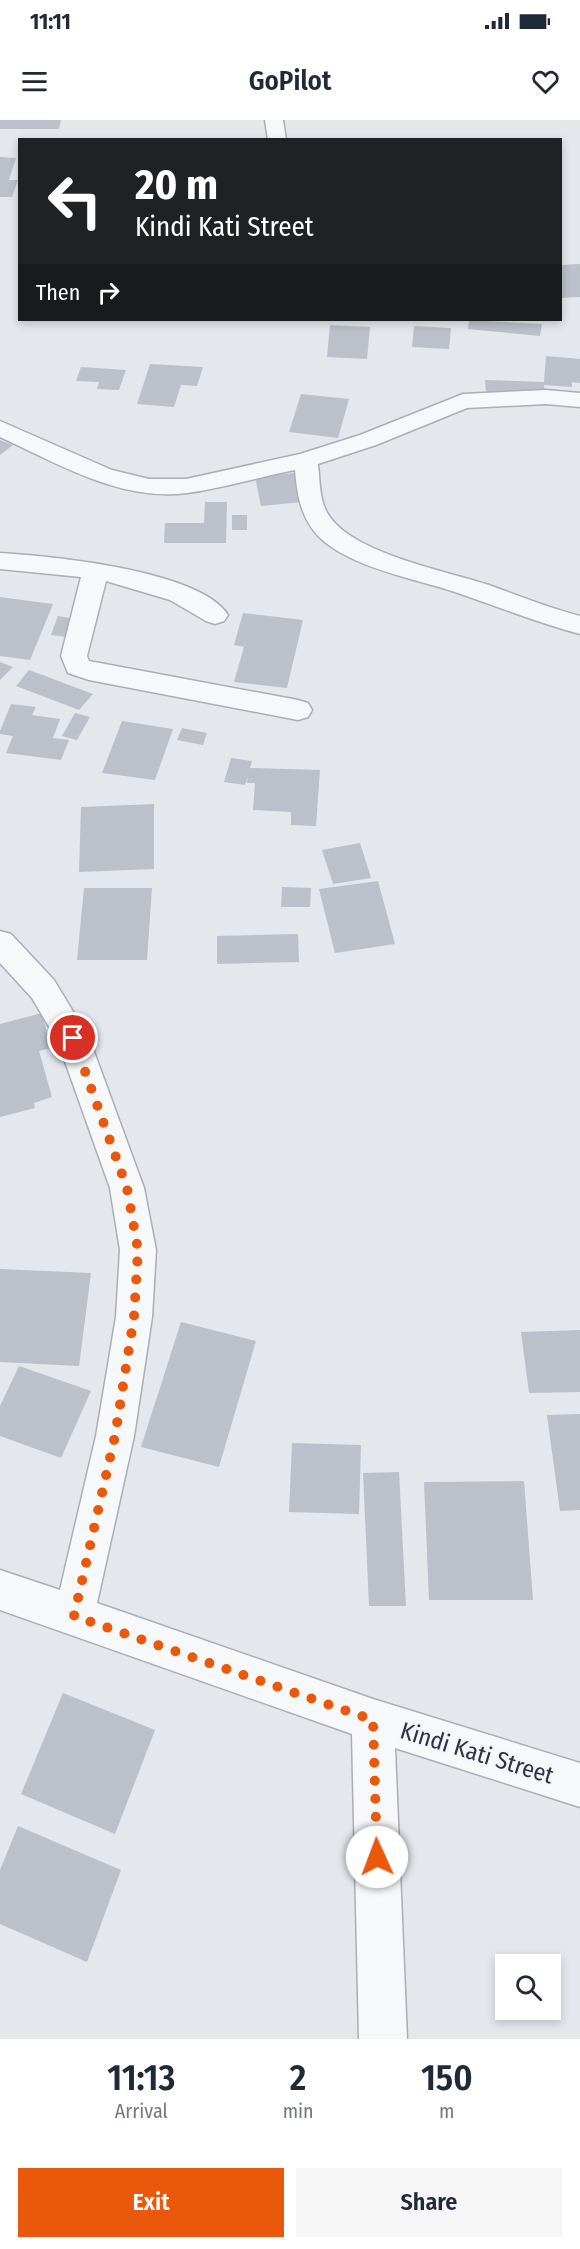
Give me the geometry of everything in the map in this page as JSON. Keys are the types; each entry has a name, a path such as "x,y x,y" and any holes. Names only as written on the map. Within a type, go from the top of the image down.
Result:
{"street":[{"path":"274,120 277,138"},
{"path":"0,428 104,475 149,486 186,486 306,460 368,440 463,401 546,397 580,400"},
{"path":"306,460 309,492 318,520 330,533 350,546 379,559 467,587 548,618 580,625"},
{"path":"0,561 95,572 149,583 181,594 215,615"},
{"path":"95,572 74,656 77,667 88,671 298,710"},
{"path":"0,943 43,989 73,1038 127,1188 138,1250 134,1317 115,1436 74,1616"},
{"name":"Kindi Kati Street","path":"0,1590 373,1720 580,1785"},
{"path":"373,1720 383,2039"}],"building":[{"path":"0,120 61,120 59,129 0,129"},
{"path":"0,157 16,158 9,180 18,180 12,197 0,197"},
{"path":"580,264 580,297 562,298 562,265"},
{"path":"469,321 542,324 540,336 468,329"},
{"path":"330,325 370,327 367,359 327,357"},
{"path":"414,326 451,328 449,349 412,347"},
{"path":"546,356 580,359 580,383 572,382 572,387 544,385 545,394 486,392 485,380 544,382"},
{"path":"150,364 203,367 197,386 181,385 174,407 137,404"},
{"path":"81,367 126,370 119,390 97,389 99,382 76,381"},
{"path":"301,394 349,399 338,438 289,432"},
{"path":"0,440 13,445 0,455"},
{"path":"294,473 302,502 261,506 255,477"},
{"path":"205,502 227,502 226,543 164,543 165,523 204,523"},
{"path":"232,515 247,515 247,530 232,530"},
{"path":"0,597 53,604 30,660 0,656"},
{"path":"243,613 303,620 287,688 234,682 244,647 234,645"},
{"path":"58,616 76,619 68,637 51,635"},
{"path":"0,662 13,667 0,680"},
{"path":"29,670 93,694 79,710 16,686"},
{"path":"11,704 36,707 32,715 60,719 53,738 69,740 61,760 6,753 13,736 0,734 0,731"},
{"path":"75,713 90,717 77,740 62,736"},
{"path":"122,721 173,729 155,780 102,773"},
{"path":"182,728 207,733 203,745 177,740"},
{"path":"231,758 252,761 250,768 320,770 316,826 291,825 291,812 253,810 255,783 247,783 248,777 245,785 224,782"},
{"path":"154,804 154,869 79,872 81,807"},
{"path":"360,843 371,878 333,884 322,850"},
{"path":"378,881 395,944 335,953 319,889"},
{"path":"282,887 311,888 310,907 281,907"},
{"path":"84,888 152,888 147,960 77,960"},
{"path":"298,934 299,962 217,964 217,936"},
{"path":"42,1013 51,1048 39,1051 52,1097 34,1103 35,1108 0,1117 0,1024"},
{"path":"0,1269 91,1273 79,1366 0,1362"},
{"path":"181,1322 256,1341 219,1467 141,1447"},
{"path":"580,1330 580,1392 529,1393 521,1332"},
{"path":"19,1366 91,1391 61,1458 0,1436 0,1406"},
{"path":"580,1414 580,1510 560,1511 547,1415"},
{"path":"292,1443 361,1445 359,1514 289,1512"},
{"path":"399,1472 406,1606 369,1606 363,1473"},
{"path":"524,1481 533,1600 429,1600 424,1482"},
{"path":"63,1693 155,1730 115,1834 21,1794"},
{"path":"18,1826 121,1870 87,1962 0,1924 0,1870"}],"route":[{"path":"73,1038 127,1188 138,1250 134,1317 115,1436 74,1616 373,1720 377,1857"}]}
